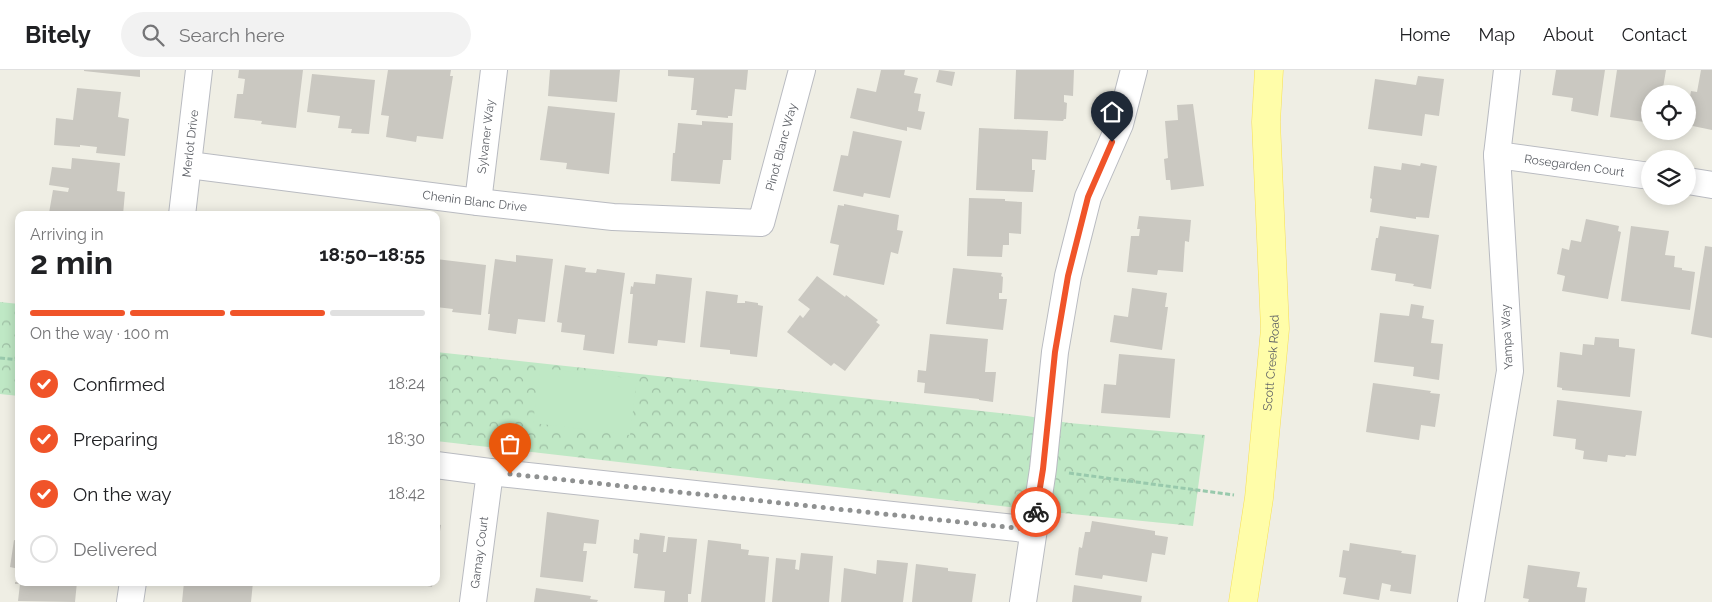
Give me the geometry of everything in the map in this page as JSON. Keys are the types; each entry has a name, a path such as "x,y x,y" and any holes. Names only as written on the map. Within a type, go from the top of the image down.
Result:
{"main road":[{"name":"Scott Creek Road","path":"1254,70 1266,122"},
{"name":"Scott Creek Road","path":"1243,602 1259,498 1275,329 1266,122 1269,70"}],"street":[{"name":"Merlot Drive","path":"183,211 199,70"},
{"name":"Sylvaner Way","path":"478,202 494,70"},
{"name":"Pinot Blanc Way","path":"761,224 802,70"},
{"path":"1023,602 1043,469 1055,352 1068,276 1088,197 1120,124 1134,70"},
{"name":"Yampa Way","path":"1471,602 1510,371 1497,155 1507,70"},
{"name":"Rosegarden Court","path":"1497,155 1641,175"},
{"name":"Chenin Blanc Drive","path":"189,165 478,202 613,217 761,224"},
{"path":"1696,182 1712,185"},
{"path":"440,466 1034,530"},
{"name":"Gamay Court","path":"473,602 490,472"},
{"path":"130,602 132,586"}],"path":[{"path":"0,358 15,360"},
{"path":"1043,469 1259,498"}],"green space":[{"path":"0,302 15,304 15,396 0,394"},
{"path":"440,352 1027,416 1069,423 1205,435 1193,526 1062,513 440,441"},
{"path":"540,368 637,379 630,435 533,423"}],"building":[{"path":"140,70 140,77 84,71"},
{"path":"239,70 303,70 296,128 261,124 262,121 234,118 237,94 243,94 245,79 238,78"},
{"path":"388,70 451,70 450,76 453,76 443,139 417,136 416,142 386,137 389,116 381,115"},
{"path":"550,70 620,70 617,102 548,96"},
{"path":"668,70 748,70 746,90 735,89 732,116 728,116 728,118 696,115 697,110 691,110 694,78 668,76"},
{"path":"881,70 905,70 904,75 918,78 914,93 921,94 918,111 925,112 921,130 907,127 907,131 850,118 857,88 876,92"},
{"path":"939,70 955,72 952,86 936,82"},
{"path":"1016,70 1074,70 1073,96 1064,95 1064,102 1067,103 1066,119 1063,121 1014,119"},
{"path":"1556,70 1605,70 1598,116 1571,111 1573,98 1552,95"},
{"path":"1617,70 1666,70 1664,85 1641,85 1641,122 1610,117"},
{"path":"1701,70 1712,70 1712,130 1696,127 1697,92"},
{"path":"312,74 375,80 369,134 351,133 352,129 338,128 340,116 307,112"},
{"path":"1418,76 1444,79 1439,116 1425,114 1422,136 1368,129 1375,79 1416,85"},
{"path":"77,88 121,92 118,117 129,119 125,156 96,153 97,147 54,145 56,118 73,120"},
{"path":"1193,104 1204,186 1171,190 1170,180 1166,180 1164,159 1168,158 1165,121 1178,120 1177,105"},
{"path":"548,106 615,113 609,174 566,169 567,163 540,160"},
{"path":"702,121 733,123 731,160 723,160 720,184 671,181 678,123 702,125"},
{"path":"979,128 1048,131 1046,160 1032,159 1032,170 1035,170 1033,192 976,190"},
{"path":"853,131 902,141 890,198 864,193 863,197 833,191 841,155 848,156"},
{"path":"72,158 120,163 117,191 125,192 123,211 49,211 53,190 68,192 69,188 49,185 52,167 71,169"},
{"path":"1402,163 1420,166 1421,163 1437,166 1429,218 1416,217 1416,219 1370,212 1374,166 1401,170"},
{"path":"969,198 1005,199 1005,201 1022,202 1021,234 1009,233 1009,245 1003,245 1002,257 967,256"},
{"path":"844,204 899,215 897,230 903,231 898,254 891,252 884,285 833,275 839,245 830,243 838,205 844,206"},
{"path":"1139,216 1191,220 1189,242 1185,241 1183,272 1158,270 1157,275 1127,272 1131,236 1139,236 1140,229 1137,229"},
{"path":"1586,219 1619,226 1618,231 1621,232 1608,299 1562,291 1565,276 1557,274 1562,248 1569,250 1571,240 1581,242"},
{"path":"1380,226 1439,235 1431,289 1395,281 1396,274 1371,270 1376,238 1378,238"},
{"path":"1631,226 1669,231 1665,255 1675,256 1674,267 1695,272 1690,310 1621,301"},
{"path":"1705,246 1712,247 1712,338 1691,334"},
{"path":"516,255 553,259 545,322 518,319 516,334 488,330 490,314 488,314 495,259 516,262"},
{"path":"440,259 486,265 481,315 452,312 453,309 440,307"},
{"path":"565,265 586,268 585,272 596,273 597,269 625,273 614,354 583,350 585,335 561,332 562,323 557,322"},
{"path":"953,268 1002,273 1002,293 999,293 999,299 1007,299 1003,330 946,324"},
{"path":"656,274 692,278 685,343 658,340 657,346 628,343 633,294 630,294 631,286 633,287 634,282 655,284"},
{"path":"817,276 845,297 846,295 878,320 876,322 880,325 845,371 834,363 831,366 787,332 800,315 803,318 810,309 798,300"},
{"path":"1132,288 1167,293 1165,307 1168,307 1162,350 1110,342 1114,315 1128,317"},
{"path":"706,291 738,295 737,303 745,303 745,301 758,303 758,305 763,306 757,357 730,354 730,350 700,347"},
{"path":"1411,304 1424,306 1422,318 1434,320 1431,343 1443,344 1439,380 1413,376 1414,367 1374,362 1380,313 1409,316"},
{"path":"930,334 988,339 985,372 996,372 993,402 924,393 925,383 917,382 918,370 926,371"},
{"path":"1595,337 1619,339 1619,347 1635,349 1630,397 1562,390 1562,388 1557,387 1560,352 1582,355 1583,344 1594,345"},
{"path":"1119,354 1175,359 1170,418 1101,413 1104,384 1116,385"},
{"path":"1373,383 1431,391 1430,393 1440,394 1435,427 1421,425 1419,440 1366,432"},
{"path":"1557,400 1642,411 1636,456 1608,455 1607,462 1583,459 1584,451 1575,449 1576,439 1553,436"},
{"path":"547,512 599,520 596,544 584,543 583,551 587,551 583,582 540,577"},
{"path":"1092,521 1155,531 1155,535 1168,537 1165,555 1152,553 1147,582 1103,575 1102,579 1075,575 1079,547 1082,548 1085,532 1090,532"},
{"path":"640,533 665,536 663,552 666,552 668,537 697,539 691,594 688,594 688,602 664,602 665,591 634,588 638,554 633,553 634,539 639,540"},
{"path":"14,540 15,568 10,567"},
{"path":"708,540 741,544 741,549 749,550 748,555 769,557 765,602 701,602"},
{"path":"1350,543 1416,555 1411,594 1390,591 1391,585 1382,583 1379,600 1343,594 1346,578 1339,577 1343,550 1349,551"},
{"path":"801,553 833,556 829,602 772,602 776,558 796,560 795,569 799,570"},
{"path":"877,560 908,563 903,602 841,602 844,568 876,574"},
{"path":"916,564 948,568 948,571 976,574 972,602 912,602"},
{"path":"1528,565 1580,572 1577,587 1587,588 1585,602 1528,602 1529,599 1523,598"},
{"path":"1074,585 1142,596 1141,602 1072,602"},
{"path":"20,586 77,586 75,602 18,601"},
{"path":"184,586 253,586 251,602 182,602"},
{"path":"536,588 591,596 590,599 598,600 597,602 534,602"}],"way so far":[{"path":"510,474 1034,530 1036,512"}],"route":[{"path":"1036,512 1043,469 1055,352 1068,276 1088,197 1112,142"}]}
